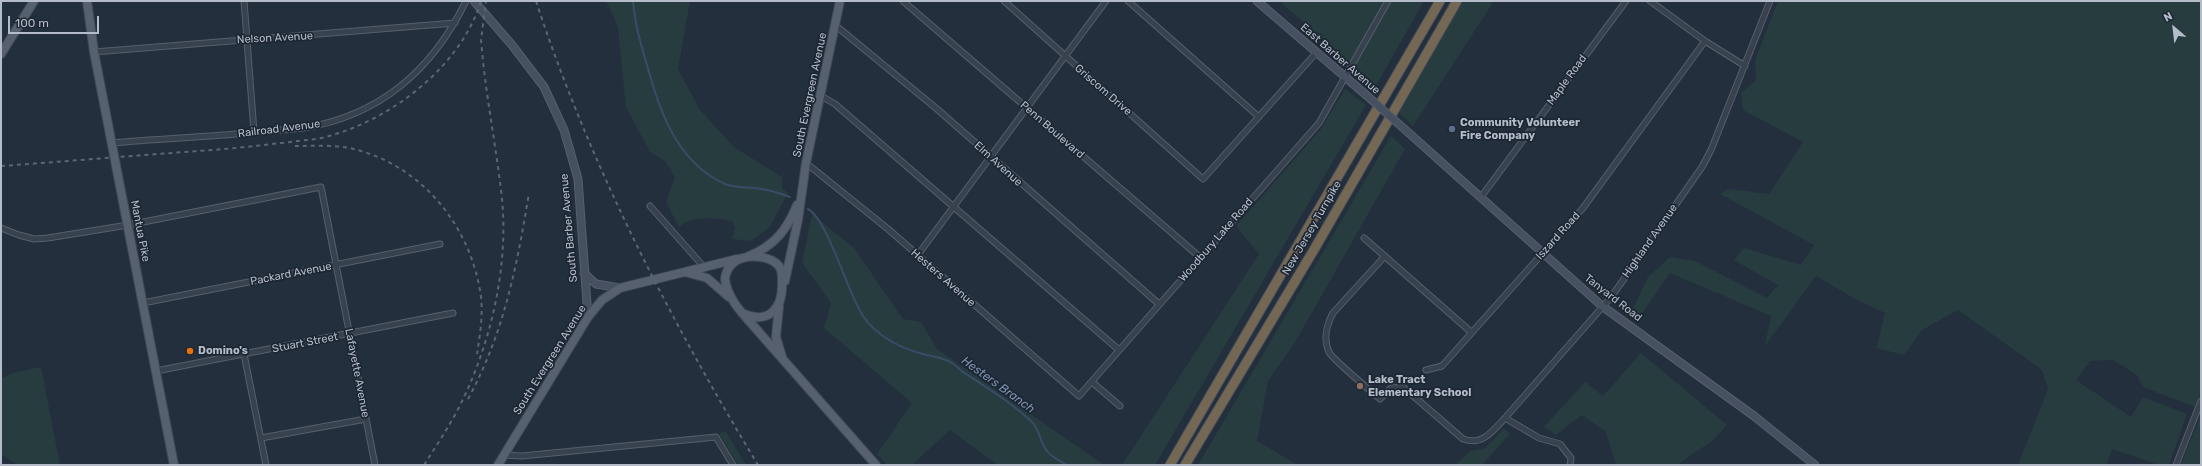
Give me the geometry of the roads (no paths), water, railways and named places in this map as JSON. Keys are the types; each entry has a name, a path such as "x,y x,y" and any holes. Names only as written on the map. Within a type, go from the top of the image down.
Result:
{"highway":[{"name":"New Jersey Turnpike","path":"1170,465 1440,1"},
{"name":"New Jersey Turnpike","path":"1185,465 1315,248 1457,1"}],"main road":[{"path":"1,54 34,1"},
{"name":"Mantua Pike","path":"87,1 94,52 174,465"},
{"name":"South Evergreen Avenue","path":"782,289 798,220 806,163 822,96 840,1"},
{"name":"South Evergreen Avenue","path":"498,465 588,317 602,300 620,288 703,266 742,258 767,247 783,233 793,215 802,193"},
{"path":"784,359 778,344 776,328 782,289 781,268 776,262 761,257 742,258 729,267 725,279 734,302 773,349 784,359 876,465"},
{"name":"South Evergreen Avenue","path":"681,272 708,278 734,302"},
{"path":"742,313 753,318 765,317 776,309 780,298"}],"street":[{"path":"244,1 254,132"},
{"name":"Railroad Avenue","path":"112,143 303,128 328,122 382,100 418,72 433,56 455,23 466,1"},
{"name":"South Barber Avenue","path":"474,1 512,45 544,88 564,130 578,179 588,317"},
{"name":"Penn Boulevard","path":"903,1 1201,258"},
{"name":"Griscom Drive","path":"1004,1 1203,179 1259,117"},
{"path":"917,256 1106,1"},
{"path":"1128,1 1259,117 1316,53"},
{"name":"East Barber Avenue","path":"1257,1 1410,134"},
{"name":"Woodbury Lake Road","path":"1079,396 1319,123 1388,1"},
{"name":"Maple Road","path":"1481,197 1626,1"},
{"path":"1650,1 1704,41 1745,66"},
{"name":"Highland Avenue","path":"1385,256 1333,313 1328,322 1326,334 1329,353 1380,398 1391,388 1404,387 1463,440 1474,442 1488,436 1612,296 1702,167 1710,154 1770,1"},
{"name":"Nelson Avenue","path":"94,52 247,39 311,36 455,23"},
{"name":"Elm Avenue","path":"836,25 937,109 990,158 1159,304"},
{"name":"Iszard Road","path":"1426,370 1442,366 1582,208 1704,41"},
{"path":"822,96 835,104 1119,350"},
{"name":"Tanyard Road","path":"1410,134 1542,254 1602,306 1754,416 1815,465"},
{"name":"Hesters Avenue","path":"806,163 917,256 1079,396"},
{"name":"Lafayette Avenue","path":"128,225 321,187 375,465"},
{"path":"650,206 703,266"},
{"path":"1,228 34,239 128,225"},
{"path":"1364,238 1471,332"},
{"name":"Packard Avenue","path":"143,303 440,244"},
{"path":"584,273 596,284 620,288"},
{"name":"Stuart Street","path":"156,371 453,313"},
{"path":"244,354 266,465"},
{"path":"1092,382 1120,406"},
{"path":"2176,465 2201,401"},
{"path":"1504,418 1539,438 1560,444 1571,458 1570,465"},
{"path":"261,438 366,419"},
{"path":"504,455 522,456 716,437 732,465"}],"waterway":[{"name":"Hesters Branch","path":"633,1 639,37 654,89 666,122 684,151 709,175 725,184 736,187 764,189 790,197"},
{"name":"Hesters Branch","path":"808,209 823,227 857,306 875,330 898,345 949,361 964,373 1000,396 1035,425 1047,451 1066,465"}],"railway":[{"path":"1,166 261,145 319,138 353,128 377,117 400,103 441,68 458,47 471,25 481,1"},
{"path":"424,465 452,420 468,389 487,337 499,282 502,254 502,199 481,40 486,1"},
{"path":"536,1 557,62 606,181 663,297 725,410 758,465"},
{"path":"295,146 345,147 361,151 384,160 406,172 425,188 442,206 456,226 468,249 476,272 482,311 477,354"},
{"path":"468,399 491,349 508,299 529,193"}],"place":[{"name":"Community Volunteer Fire Company","path":"1452,129"},
{"name":"Domino's","path":"190,351"},
{"name":"Lake Tract Elementary School","path":"1360,386"}]}
